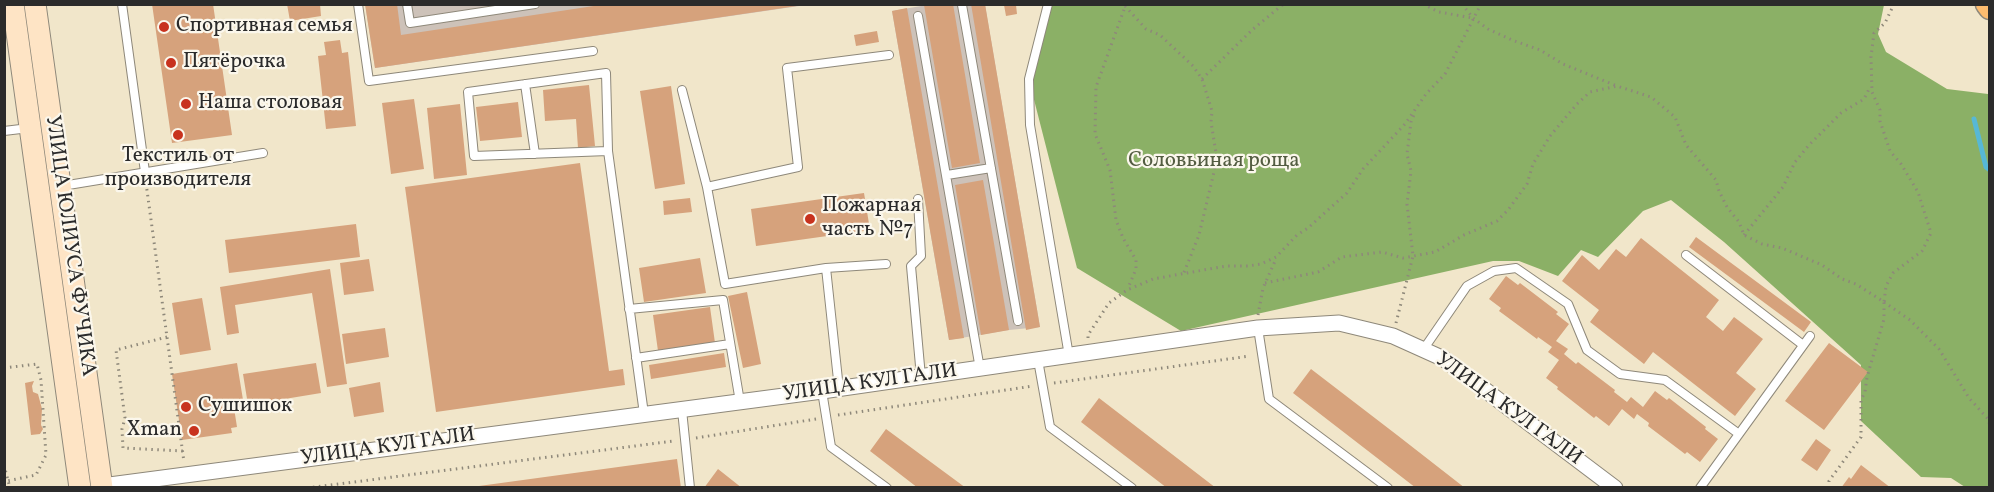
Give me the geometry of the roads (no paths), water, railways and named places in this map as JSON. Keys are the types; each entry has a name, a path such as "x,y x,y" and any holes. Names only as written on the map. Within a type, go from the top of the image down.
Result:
{"main road":[{"name":"УЛИЦА ЮЛИУСА ФУЧИКА","path":"13,4 16,48 30,128 79,488"},
{"name":"УЛИЦА ЮЛИУСА ФУЧИКА","path":"35,4 102,487"},
{"name":"УЛИЦА КУЛ ГАЛИ","path":"79,488 102,487"}],"street":[{"name":"УЛИЦА КУЛ ГАЛИ","path":"102,487 839,389 1258,328 1339,323 1393,336 1444,359 1615,488"}],"lane":[{"path":"122,4 144,172"},
{"path":"358,4 369,81 593,51"},
{"path":"407,4 410,23 535,4"},
{"path":"1048,4 1029,79 1030,125 1069,356"},
{"path":"962,5 1018,321"},
{"path":"918,16 980,369"},
{"path":"707,187 798,167 787,68 889,55"},
{"path":"608,151 474,156 468,92 606,73 608,151 644,414"},
{"path":"525,84 535,154"},
{"path":"682,90 707,187 725,284 826,268 886,264"},
{"path":"4,131 30,128"},
{"path":"61,186 263,153"},
{"path":"947,175 991,168"},
{"path":"918,199 921,256 911,266 921,377"},
{"path":"1686,255 1803,345"},
{"path":"826,268 839,389"},
{"path":"1423,350 1467,286 1494,271 1516,268 1568,304 1587,350 1620,374 1665,380 1739,434"},
{"path":"629,309 723,300 740,402"},
{"path":"1258,328 1269,399 1388,488"},
{"path":"1700,488 1810,336"},
{"path":"636,358 730,344"},
{"path":"1038,360 1050,427 1132,488"},
{"path":"822,391 831,447 887,488"},
{"path":"682,410 690,488"}],"waterway":[{"path":"1974,119 1986,167 1990,170"}],"place":[{"name":"Спортивная семья","path":"164,27"},
{"name":"Пятёрочка","path":"171,63"},
{"name":"Наша столовая","path":"186,104"},
{"name":"Текстиль от производителя","path":"178,135"},
{"name":"Пожарная часть №7","path":"810,219"},
{"name":"Сушишок","path":"186,407"},
{"name":"Xman","path":"194,431"}],"park label":[{"name":"Соловьиная роща","path":"1214,162"}]}
